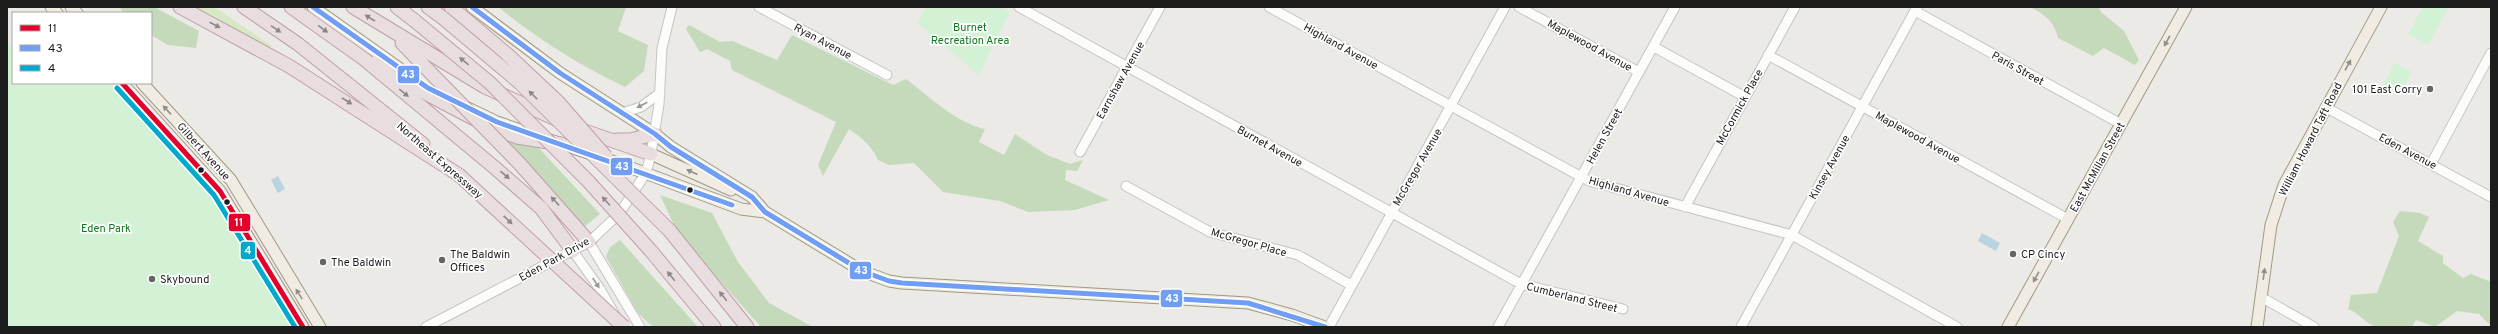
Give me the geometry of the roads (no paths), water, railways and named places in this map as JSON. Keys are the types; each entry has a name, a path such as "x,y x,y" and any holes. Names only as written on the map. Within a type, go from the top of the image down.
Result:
{"highway":[{"path":"180,7 314,81 459,175"},
{"name":"Northeast Expressway","path":"244,7 298,44 459,175 622,327"},
{"path":"290,7 364,59 542,208 574,251"},
{"path":"353,7 485,87 609,141 651,154"},
{"path":"397,7 490,83 589,182 651,251 714,327"},
{"path":"428,7 520,83 670,231"},
{"path":"451,7 508,55 558,102 670,231 747,327"},
{"path":"388,29 519,163 589,242"},
{"path":"364,59 386,67 429,95 488,126 517,137 561,144"},
{"path":"609,141 630,140 655,134"}],"main road":[{"path":"313,7 428,88 498,122 646,173 742,209 765,212"},
{"path":"472,7 560,73 622,112 655,134 671,147 752,197 765,212 862,271 889,281 1248,303 1292,315 1325,327"},
{"name":"East McMillan Street","path":"2008,327 2186,7"},
{"name":"William Howard Taft Road","path":"2257,327 2271,225 2284,185 2325,107 2381,7"},
{"name":"Gilbert Avenue","path":"123,84 220,191 301,326"},
{"name":"Gilbert Avenue","path":"143,84 231,180 320,327"},
{"path":"651,154 727,190 741,190"}],"street":[{"name":"Eden Park Drive","path":"426,327 574,251 589,242 619,214 646,173 651,154 660,93 662,48 672,7"},
{"name":"Ryan Avenue","path":"759,7 887,75"},
{"name":"Burnet Avenue","path":"1019,7 1521,284"},
{"name":"Earnshaw Avenue","path":"1080,152 1160,7"},
{"name":"Highland Avenue","path":"1269,7 1581,177 1685,207 1792,235 1957,327"},
{"name":"McGregor Avenue","path":"1329,327 1505,7"},
{"name":"Maplewood Avenue","path":"1519,7 1639,72"},
{"name":"Helen Street","path":"1498,327 1676,7"},
{"name":"McCormick Place","path":"1685,207 1794,7"},
{"name":"Paris Street","path":"1916,9 2121,124"},
{"name":"Kinsey Avenue","path":"1741,327 1916,9"},
{"path":"1654,47 1745,97"},
{"path":"2431,164 2491,53"},
{"name":"Maplewood Avenue","path":"1768,55 2068,220"},
{"path":"622,112 641,107 660,93"},
{"name":"Eden Avenue","path":"2325,107 2491,197"},
{"name":"McGregor Place","path":"1126,186 1210,232 1298,255 1352,285"},
{"path":"589,242 640,327"},
{"path":"574,251 600,289 622,327"},
{"name":"Cumberland Street","path":"1521,284 1623,309"},
{"path":"2261,297 2314,327"}],"water":[{"path":"278,176 285,189 278,193 271,180"},
{"path":"1982,233 2000,243 1996,251 1978,241"}],"place":[{"name":"101 East Corry","path":"2430,89"},
{"name":"CP Cincy","path":"2013,254"},
{"name":"The Baldwin Offices","path":"442,260"},
{"name":"The Baldwin","path":"323,262"},
{"name":"Skybound","path":"152,279"}],"park label":[{"name":"Burnet Recreation Area","path":"970,33"},
{"name":"Eden Park","path":"106,228"}]}
